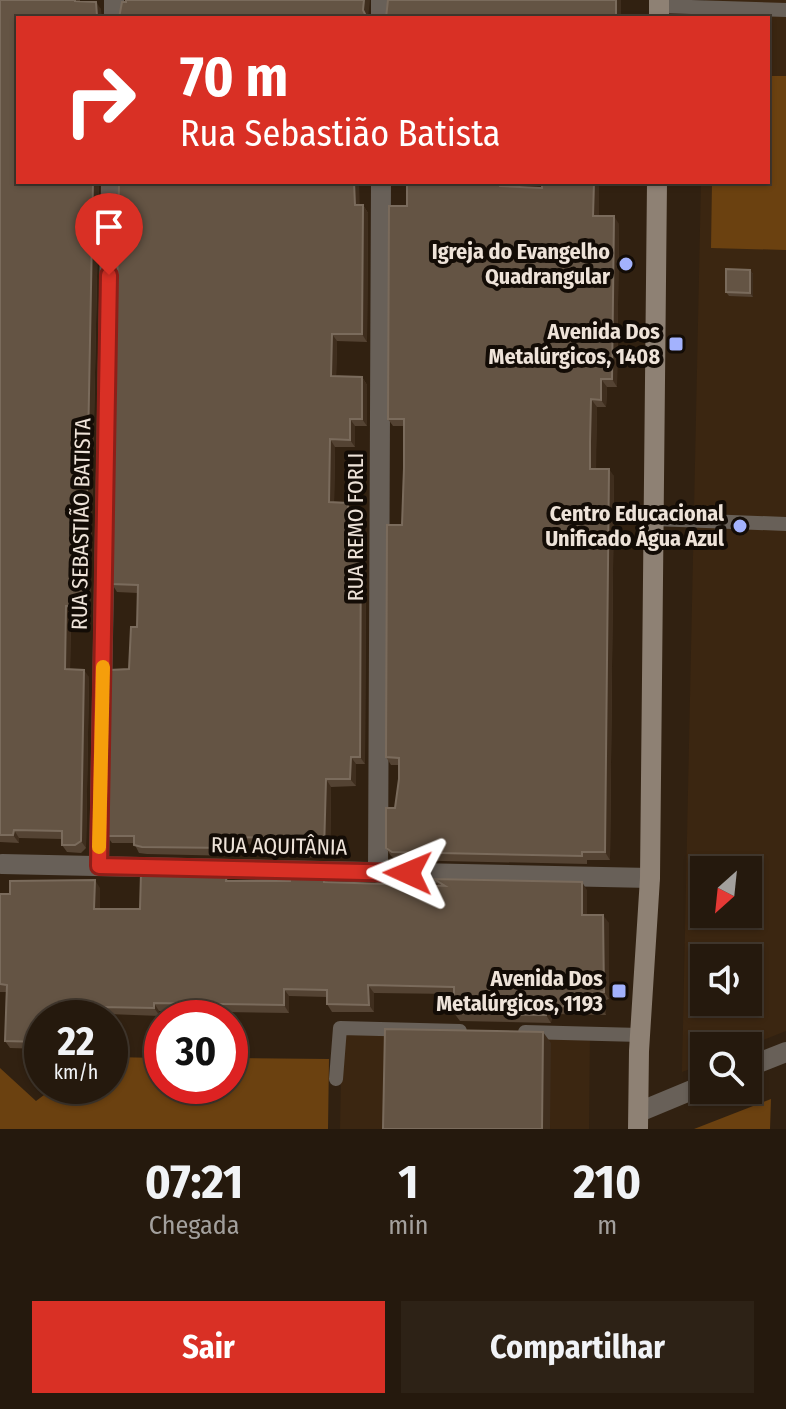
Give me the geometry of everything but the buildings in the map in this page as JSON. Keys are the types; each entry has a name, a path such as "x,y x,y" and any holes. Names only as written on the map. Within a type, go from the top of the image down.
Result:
{"main road":[{"path":"638,1120 650,878 657,184"}],"street":[{"name":"RUA SEBASTIÃO BATISTA","path":"99,866 111,184"},
{"name":"RUA REMO FORLI","path":"378,873 381,184"},
{"name":"RUA AQUITÂNIA","path":"2,864 650,878"},
{"path":"762,1061 786,1052"},
{"path":"638,1120 690,1092"}],"lane":[{"path":"659,8 786,10"},
{"path":"654,519 786,524"},
{"path":"336,1079 340,1028 482,1031"},
{"path":"513,1032 640,1035"}],"shaded area":[{"name":"Centro Educacional Unificado Água Azul","path":"705,0 786,0 786,1031 762,1040 762,1032 690,1032 690,1069 682,1072 701,184 770,184 770,16 705,16"},
{"path":"770,76 786,76 786,250 711,248 712,184 770,184"},
{"path":"342,1030 590,1035 589,1129 340,1129"},
{"path":"128,1057 144,1058 144,1104 248,1104 248,1058 329,1059 328,1129 0,1129 0,1068 24,1090 24,1104 128,1104"},
{"path":"771,1099 770,1129 694,1129"}],"slow traffic":[{"path":"99,847 103,667"}],"place":[{"name":"Igreja do Evangelho Quadrangular","path":"626,264"},
{"name":"Avenida Dos Metalúrgicos, 1408","path":"676,344"},
{"name":"Centro Educacional Unificado Água Azul","path":"740,526"},
{"name":"Avenida Dos Metalúrgicos, 1193","path":"619,991"}],"route":[{"path":"109,275 99,866 408,873"}]}
